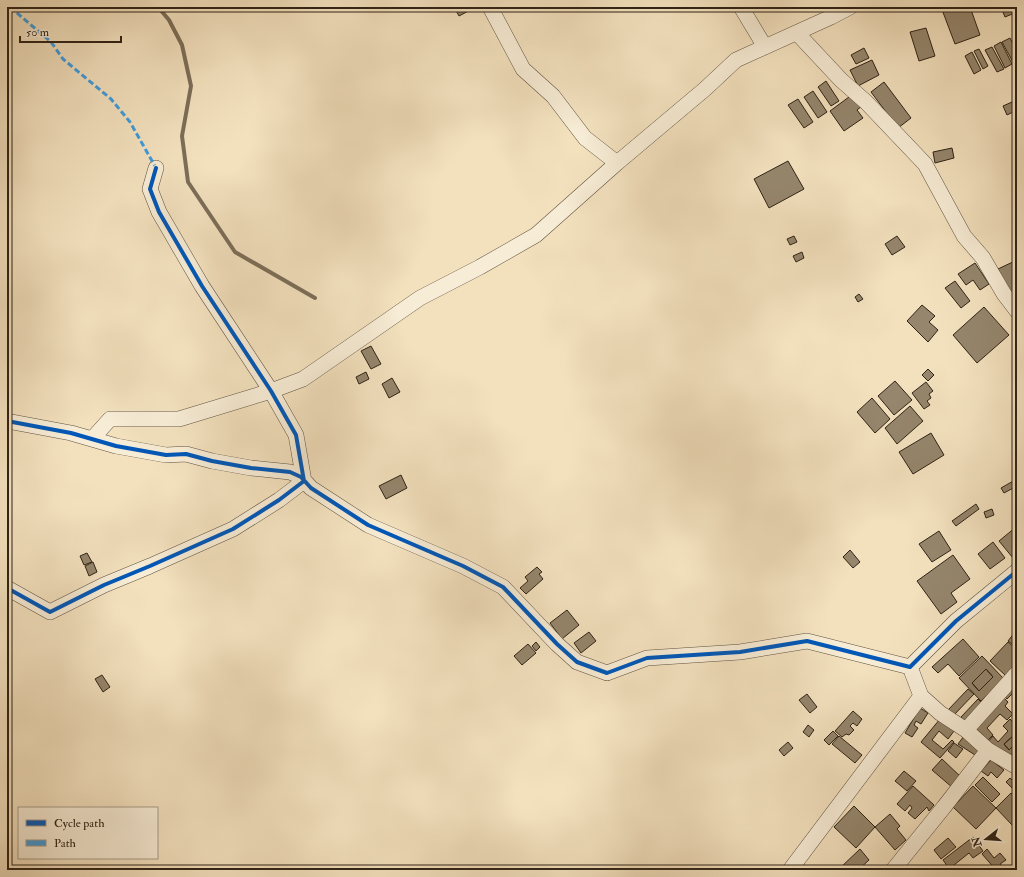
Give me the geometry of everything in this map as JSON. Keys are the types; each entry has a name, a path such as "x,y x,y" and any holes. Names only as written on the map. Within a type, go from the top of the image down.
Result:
{"street":[{"path":"490,7 523,69 554,96 585,138 617,163"},
{"path":"741,7 765,47"},
{"path":"92,439 110,419 179,419 271,392 303,379 420,298 480,267 536,235 617,163 705,89 736,60 831,18 850,7"},
{"path":"797,33 841,80 866,102 925,164 964,236 983,258 1004,294 1017,311"},
{"path":"156,168 150,189 158,212 202,286 271,392 296,435 304,481"},
{"path":"7,422 71,434 116,446 166,455 186,454 212,461 251,468 290,472 301,476 311,488 368,525 463,566 503,587 557,644 577,662 606,673 647,658 740,652 807,641 910,667"},
{"path":"7,588 50,612 104,585 233,529 279,500 304,481"},
{"path":"910,667 956,621 1017,572"},
{"path":"910,667 921,696 940,713 966,730 988,750 1017,767"},
{"path":"966,730 1017,673"},
{"path":"790,870 921,696"},
{"path":"893,870 988,750"}],"building":[{"path":"454,7 476,7 459,16"},
{"path":"941,7 970,7 980,35 955,44"},
{"path":"1001,7 1017,7 1017,12 1005,17"},
{"path":"926,28 935,56 919,61 910,32"},
{"path":"1010,38 1017,52 1017,62 1014,64 1002,42"},
{"path":"1001,42 1012,64 1005,68 994,46"},
{"path":"992,47 1004,69 997,72 985,50"},
{"path":"864,48 869,58 856,64 851,55"},
{"path":"979,49 988,66 983,69 974,51"},
{"path":"972,52 981,70 974,74 965,56"},
{"path":"872,60 879,75 858,86 850,70"},
{"path":"826,81 839,101 831,106 818,87"},
{"path":"884,82 911,118 898,128 871,92"},
{"path":"813,91 827,112 818,118 804,97"},
{"path":"853,94 862,106 857,110 863,118 844,131 830,111"},
{"path":"798,99 813,122 804,128 788,105"},
{"path":"1012,102 1017,110 1007,115 1003,106"},
{"path":"952,148 954,158 935,163 933,152"},
{"path":"1017,149 1017,158 1013,151"},
{"path":"788,161 804,189 769,208 754,179"},
{"path":"794,236 797,242 790,245 787,239"},
{"path":"897,236 905,247 892,255 885,244"},
{"path":"802,252 804,258 796,262 793,256"},
{"path":"1017,260 1017,289 1009,293 998,269"},
{"path":"975,263 989,284 980,290 973,280 966,285 958,274"},
{"path":"955,281 970,301 961,308 945,288"},
{"path":"859,294 863,299 858,302 855,297"},
{"path":"922,305 935,316 929,322 938,330 928,342 907,321"},
{"path":"984,307 1009,335 977,363 953,335"},
{"path":"371,346 381,364 371,369 361,351"},
{"path":"928,369 934,375 928,381 922,375"},
{"path":"366,372 369,379 359,384 356,377"},
{"path":"392,378 400,392 389,398 382,384"},
{"path":"895,381 912,400 894,415 878,396"},
{"path":"926,382 933,391 929,394 931,398 927,401 930,405 924,409 912,393"},
{"path":"872,398 890,419 875,433 857,412"},
{"path":"910,406 923,421 897,444 885,428"},
{"path":"931,433 944,455 913,474 899,452"},
{"path":"401,475 407,488 386,499 379,486"},
{"path":"1015,480 1017,486 1004,493 1001,488"},
{"path":"976,504 979,509 956,526 952,521"},
{"path":"992,509 994,515 986,518 984,512"},
{"path":"1016,527 1017,555 1013,558 999,541"},
{"path":"939,531 951,550 932,562 919,544"},
{"path":"993,542 1005,558 990,569 978,554"},
{"path":"850,550 860,562 853,568 843,557"},
{"path":"87,553 92,562 84,565 80,556"},
{"path":"953,555 970,579 951,593 957,602 941,614 917,581"},
{"path":"93,562 97,572 89,576 85,566"},
{"path":"537,567 542,572 539,574 543,579 526,594 520,588 528,581 525,577"},
{"path":"567,610 579,625 562,639 550,623"},
{"path":"1017,623 1017,632 1013,628"},
{"path":"589,632 596,641 581,653 574,643"},
{"path":"1015,632 1017,634 1017,644 1015,646 1008,641"},
{"path":"963,639 979,657 959,676 948,664 938,673 932,667"},
{"path":"536,642 540,647 536,651 532,646"},
{"path":"1008,642 1017,650 1017,664 1006,676 990,661"},
{"path":"528,644 536,653 522,665 514,656"},
{"path":"982,656 1004,679 981,701 959,678","holes":["986,669 993,677 979,691 972,683"]},
{"path":"986,669 993,677 979,691 972,683"},
{"path":"102,675 110,687 103,692 95,679"},
{"path":"1017,679 1017,689 1007,699 1002,694"},
{"path":"968,689 974,694 954,715 948,710"},
{"path":"807,694 817,707 810,713 799,700"},
{"path":"1002,696 1008,702 1005,706 1013,714 1007,720 1000,714 987,728 993,735 988,740 973,726"},
{"path":"978,699 982,703 965,721 961,717"},
{"path":"920,708 928,713 921,724 916,721 914,725 918,728 912,737 905,733"},
{"path":"853,711 862,719 857,726 853,723 850,726 854,730 849,735 846,734 842,737 835,731"},
{"path":"1017,714 1017,724 1012,719"},
{"path":"940,719 954,731 948,739 939,731 932,740 943,749 952,740 954,742 940,758 921,742"},
{"path":"1010,719 1017,727 1017,741 1013,736 1004,744 1009,750 1017,742 1017,748 1012,753 1017,757 1017,768 987,743 993,736 998,742 1008,731 1003,726"},
{"path":"808,725 814,730 809,737 803,732"},
{"path":"833,731 838,736 829,745 824,740"},
{"path":"839,736 862,755 855,763 832,744"},
{"path":"964,736 980,748 975,755 958,744"},
{"path":"1013,736 1017,742 1009,750 1004,744"},
{"path":"788,742 793,748 784,756 779,750"},
{"path":"954,743 963,749 956,758 948,751"},
{"path":"1017,748 1017,757 1016,758 1012,753"},
{"path":"942,759 962,778 953,788 932,770"},
{"path":"991,760 1004,770 997,778 991,772 988,776 981,771"},
{"path":"904,771 916,781 907,791 895,781"},
{"path":"983,777 1000,794 992,802 975,785"},
{"path":"1010,778 1016,784 1012,788 1006,782"},
{"path":"913,786 934,805 929,811 927,807 915,819 908,813 912,808 910,805 905,811 897,804"},
{"path":"973,786 996,808 976,829 953,807"},
{"path":"1011,793 1017,800 1017,822 1013,826 996,808"},
{"path":"854,806 875,827 856,848 834,827"},
{"path":"890,814 900,826 897,829 906,840 895,850 875,827"},
{"path":"973,837 983,851 973,858 969,853 954,865 958,870 950,870 943,860"},
{"path":"948,838 956,847 941,859 934,850"},
{"path":"860,849 869,860 858,870 839,869"},
{"path":"987,849 994,858 1000,853 1006,860 1000,864 1005,870 996,870 982,854"}],"waterway":[{"path":"158,7 169,20 182,45 191,86 182,136 188,182 235,252 315,298"}],"marked path":[{"path":"10,7 51,42 63,59 111,99 130,122 156,168"}],"cycle path":[{"path":"7,588 50,612 104,585 233,529 279,500 304,481 296,435 271,391 202,286 159,212 150,189 156,168"},
{"path":"7,421 71,433 116,446 166,455 186,454 212,461 251,468 290,472 301,477 311,488 368,525 463,566 503,587 557,644 577,662 607,673 647,658 740,652 807,641 910,667 956,621 1017,571"}]}
